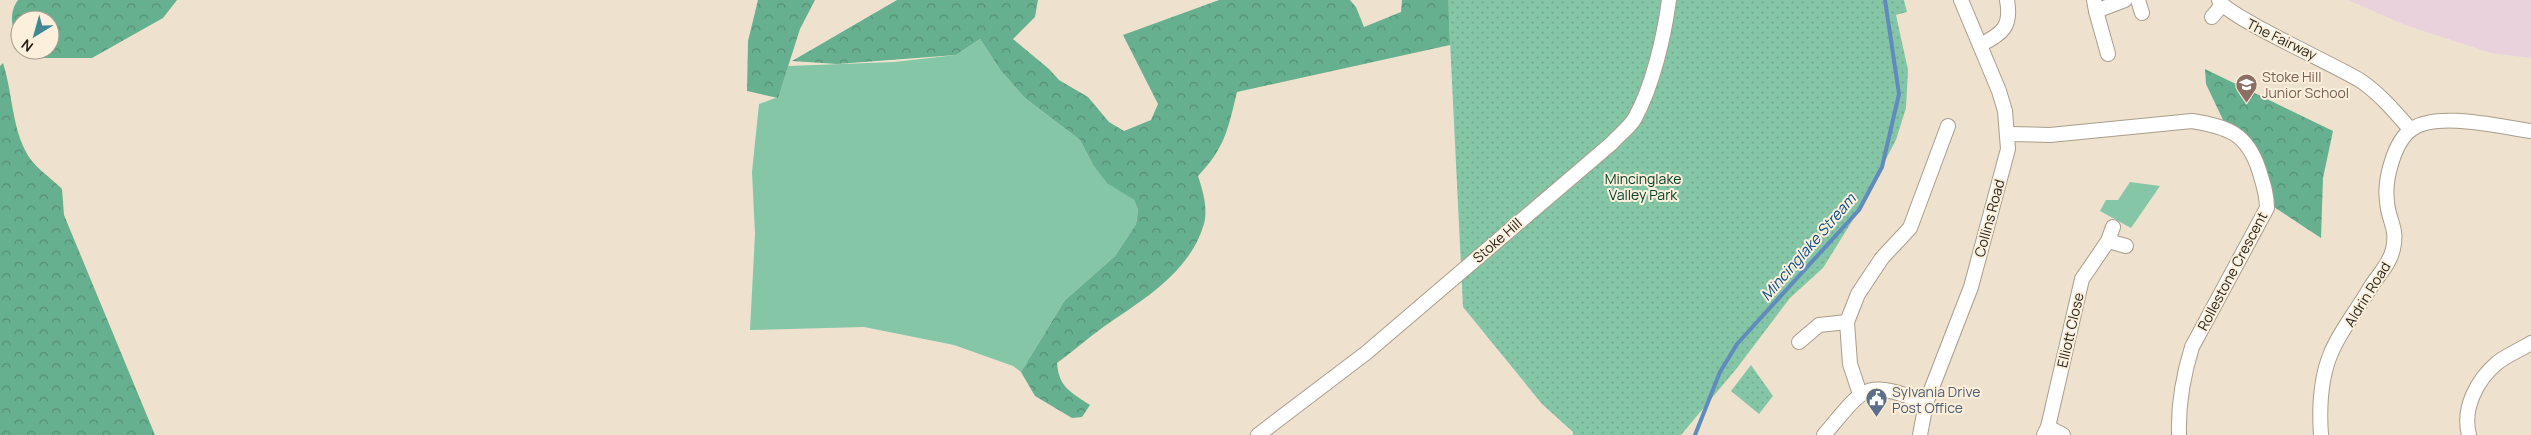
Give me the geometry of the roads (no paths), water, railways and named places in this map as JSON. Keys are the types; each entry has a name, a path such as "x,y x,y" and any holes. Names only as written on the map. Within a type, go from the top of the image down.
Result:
{"street":[{"name":"Stoke Hill","path":"1258,435 1366,353 1612,143 1635,120 1647,92 1666,22 1669,0"},
{"name":"Collins Road","path":"1920,435 1926,403 1971,287 2008,149 2008,134 1999,91 1961,0"},
{"path":"1980,45 1997,37 2006,26 2007,0"},
{"path":"2108,54 2095,6 2124,0"},
{"name":"The Fairway","path":"2212,17 2220,3 2242,19 2339,67 2356,77 2381,97 2410,130"},
{"path":"2410,130 2424,123 2442,120 2531,131"},
{"name":"Rollestone Crescent","path":"2008,134 2050,135 2192,121 2212,124 2233,132 2252,150 2267,194 2266,208 2192,347 2180,399 2179,435"},
{"path":"1860,394 1850,364 1847,322 1858,294 1882,258 1910,228 1948,126"},
{"name":"Aldrin Road","path":"2321,435 2319,402 2331,353 2375,280 2385,268 2393,251 2396,231 2386,202 2388,173 2396,150 2410,130"},
{"name":"Elliott Close","path":"2063,435 2046,431 2082,279 2108,241 2113,226"},
{"path":"2108,241 2126,246"},
{"path":"1799,342 1819,325 1847,322"},
{"path":"2469,435 2469,406 2476,386 2498,362 2531,344"},
{"path":"1824,435 1860,394 1874,389 1890,390 1926,403"}],"waterway":[{"name":"Mincinglake Stream","path":"1695,435 1720,372 1737,344 1859,210 1882,167 1899,94 1885,0"}],"place":[{"name":"Stoke Hill Junior School","path":"2246,103"},
{"name":"Sylvania Drive Post Office","path":"1876,418"}],"park label":[{"name":"Mincinglake Valley Park","path":"1643,186"}]}
